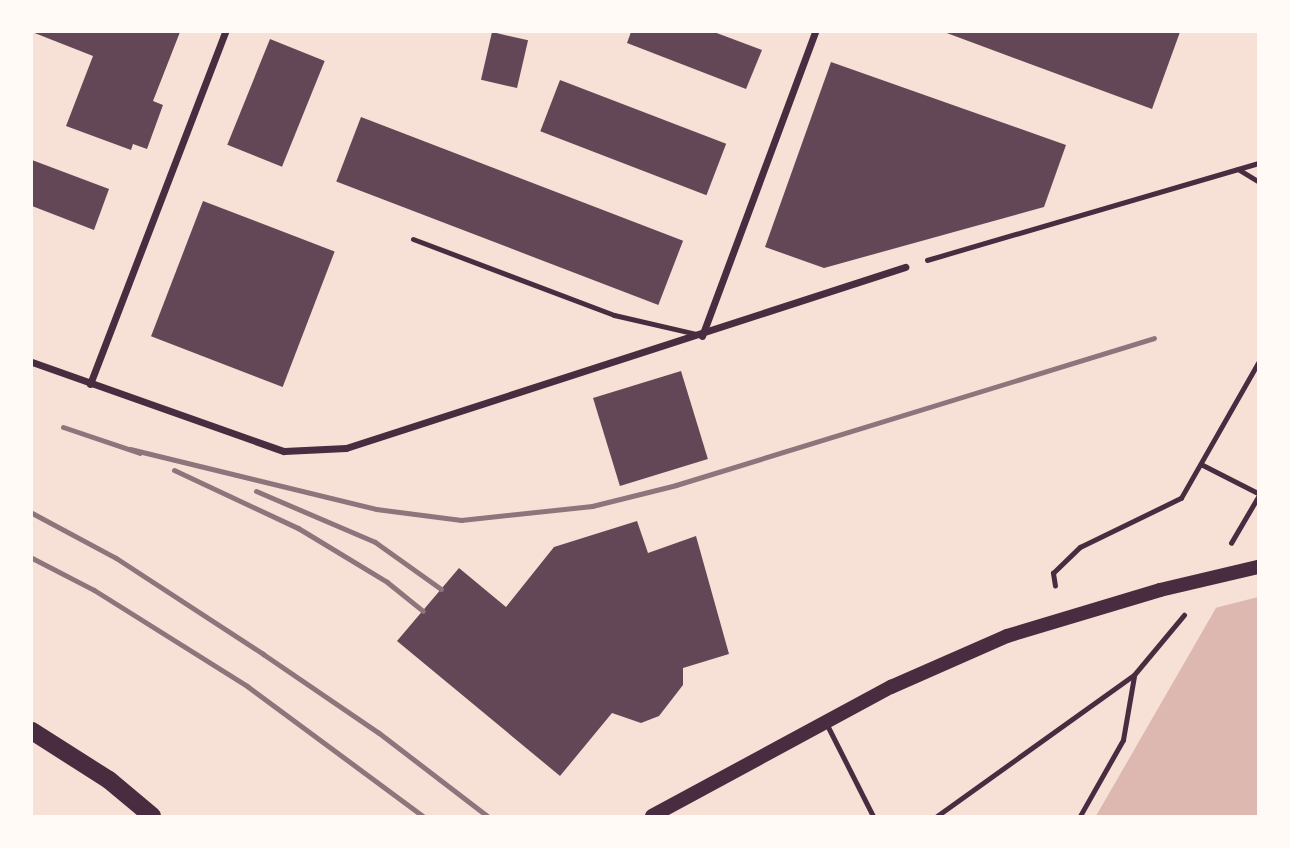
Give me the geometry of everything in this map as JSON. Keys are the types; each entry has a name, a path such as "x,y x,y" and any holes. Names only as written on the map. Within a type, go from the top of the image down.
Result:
{"main road":[{"path":"652,817 891,687 1007,636 1160,590 1258,567"},
{"path":"32,731 109,780 152,817"}],"street":[{"path":"90,384 225,32"},
{"path":"702,335 815,32"},
{"path":"32,362 284,451 346,448 702,335 905,267"}],"lane":[{"path":"413,239 614,315 702,335"},
{"path":"826,723 873,817"}],"path":[{"path":"905,267 1258,163"},
{"path":"1238,169 1258,181"},
{"path":"1055,586 1054,573 1080,547 1181,498 1258,363"},
{"path":"1201,464 1258,495 1246,519"},
{"path":"937,817 1134,675 1180,621"},
{"path":"1080,817 1123,740 1134,675"}],"shaded area":[{"path":"1258,545 1258,816 1096,816 1220,601"}],"pier":[{"path":"1258,542 1258,597 1211,609 1256,543"}],"building":[{"path":"32,32 180,32 153,101 163,105 147,149 133,144 131,150 66,126 93,56"},
{"path":"492,32 528,40 517,88 481,80"},
{"path":"631,32 714,32 762,50 746,89 627,43"},
{"path":"944,32 1180,32 1152,109"},
{"path":"270,39 325,61 282,167 227,145"},
{"path":"831,62 1066,145 1044,207 824,268 765,247"},
{"path":"560,80 726,144 706,195 540,131"},
{"path":"361,117 683,241 658,305 336,181"},
{"path":"32,160 109,189 94,230 32,206"},
{"path":"203,201 335,252 283,387 151,336"},
{"path":"681,371 708,459 620,486 593,398"},
{"path":"637,521 648,553 696,536 729,654 683,668 683,685 659,716 641,723 612,713 560,776 397,641 459,568 506,607 554,547"}],"railway":[{"path":"130,449 376,509 461,520 592,506 676,485 1154,338"},
{"path":"63,427 140,453"},
{"path":"174,470 298,528 387,582 423,611"},
{"path":"256,491 375,542 441,589"},
{"path":"32,513 116,558 263,654 379,733 487,816"},
{"path":"32,558 94,590 247,686 423,816"}]}
